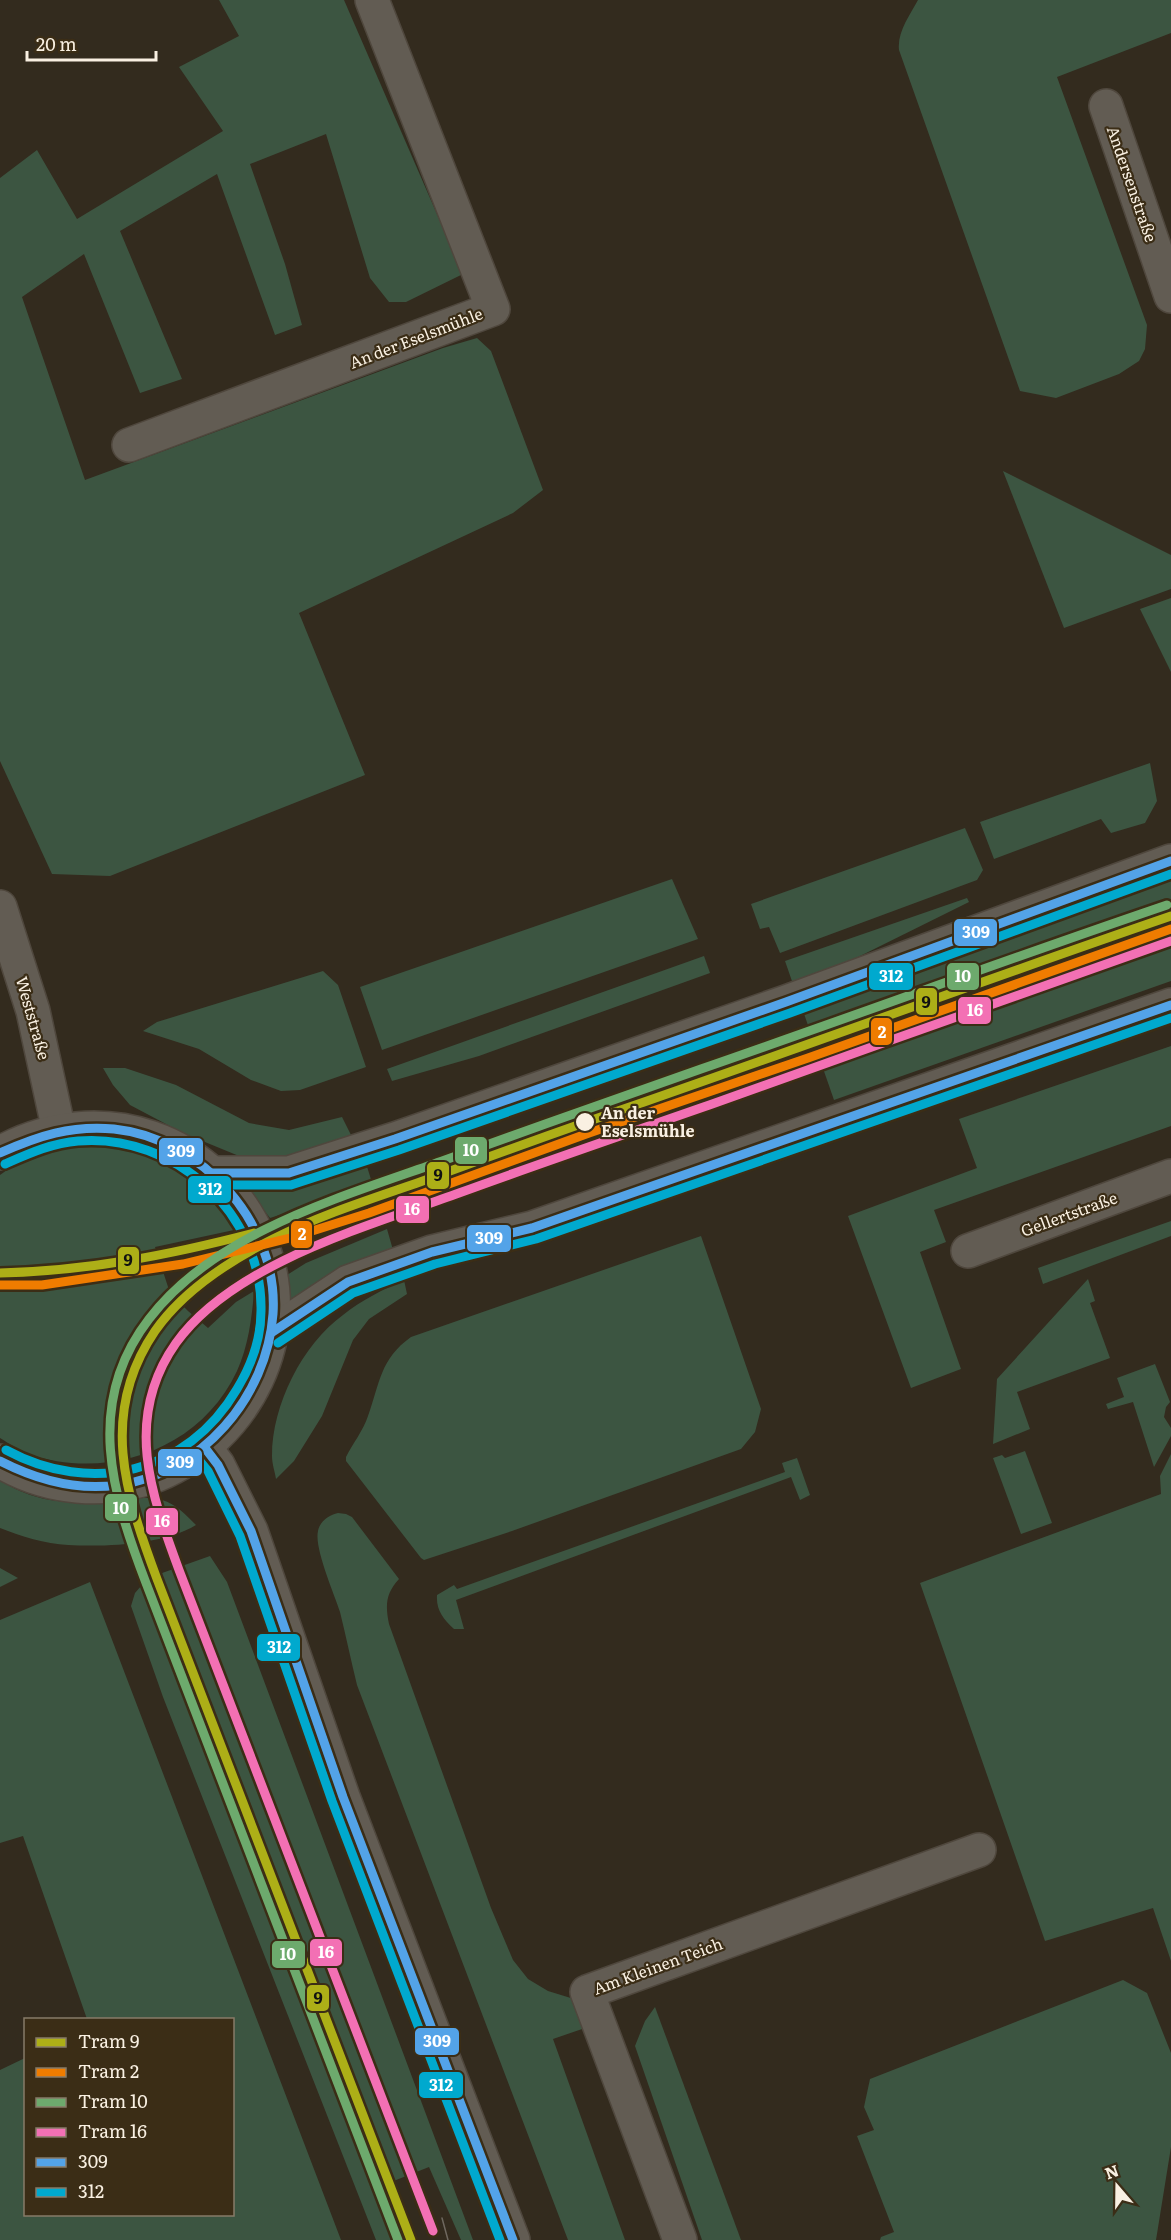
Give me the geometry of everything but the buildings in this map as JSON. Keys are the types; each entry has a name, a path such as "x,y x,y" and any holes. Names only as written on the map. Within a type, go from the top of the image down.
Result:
{"main road":[{"name":"An der Eselsmühle","path":"129,445 493,309 372,0"},
{"name":"Andersenstraße","path":"1106,106 1171,296"},
{"path":"212,1173 289,1173 395,1139 786,1002 1171,861"},
{"name":"Weststraße","path":"0,907 33,1011 59,1131"},
{"path":"271,1333 348,1282 432,1252 532,1228 1171,1005"},
{"path":"0,1154 37,1136 59,1131 106,1128 129,1131 173,1146 194,1158 212,1173 229,1190 244,1211 261,1245 272,1289 271,1333 261,1370 253,1388 232,1420 205,1448 179,1465 150,1478 126,1484 103,1486 54,1483 31,1476 0,1461"},
{"name":"Gellertstraße","path":"968,1251 1171,1176"},
{"path":"205,1448 218,1465 251,1531 343,1797 513,2240"},
{"name":"Am Kleinen Teich","path":"680,2240 587,1992 979,1850"}],"green space":[{"path":"219,0 344,0 463,274 406,302 389,302 370,278 326,134 250,164 285,264 302,325 275,335 217,174 120,231 182,379 140,393 84,254 22,297 85,480 443,348 477,338 491,351 543,490 513,513 299,613 365,775 110,876 52,874 0,761 0,178 37,150 77,219 223,131 179,67 239,36"},
{"path":"918,0 1171,0 1171,33 1057,77 1147,325 1145,349 1139,361 1119,374 1056,398 1020,391 899,50 902,30"},
{"path":"1003,471 1171,555 1171,589 1064,628"},
{"path":"1171,598 1171,672 1140,609"},
{"path":"1150,763 1157,801 1145,823 1111,833 1101,819 994,859 980,822"},
{"path":"965,828 983,870 977,880 780,953 769,927 760,929 751,904"},
{"path":"1171,877 1171,981 834,1100 802,1008"},
{"path":"672,879 698,939 382,1050 360,987"},
{"path":"967,898 969,902 844,964 793,984 785,961"},
{"path":"704,956 710,973 479,1056 392,1081 387,1069"},
{"path":"323,971 338,985 366,1067 300,1090 281,1091 251,1080 199,1049 143,1031 157,1022"},
{"path":"1171,1046 1171,1126 934,1210 946,1242 920,1252 961,1369 911,1388 848,1216 977,1168 959,1119"},
{"path":"788,1049 798,1078 429,1210 416,1179"},
{"path":"103,1068 125,1068 176,1085 249,1123 289,1130 342,1117 353,1139 286,1158 239,1156 183,1133 130,1105 113,1085"},
{"path":"91,1144 134,1151 174,1168 208,1194 234,1230 155,1247 170,1293 188,1311 208,1328 236,1302 254,1291 249,1332 237,1371 221,1398 200,1421 176,1439 149,1452 120,1460 89,1464 58,1461 28,1454 0,1438 0,1175 21,1162 43,1153"},
{"path":"365,1160 373,1186 270,1218 246,1187"},
{"path":"1171,1221 1171,1236 1043,1284 1038,1268"},
{"path":"387,1229 393,1250 337,1273 287,1305 287,1275 306,1263"},
{"path":"701,1236 761,1409 755,1432 741,1449 512,1531 424,1560 421,1558 346,1461 366,1421 382,1372 393,1354 411,1337"},
{"path":"1088,1279 1095,1301 1090,1303 1110,1358 1017,1392 1030,1429 993,1444 997,1379"},
{"path":"404,1280 407,1294 369,1319 353,1340 322,1416 294,1461 276,1479 272,1456 277,1417 292,1378 303,1359 328,1328 343,1315 372,1296"},
{"path":"1155,1364 1170,1402 1166,1407 1164,1417 1171,1428 1171,1436 1154,1467 1133,1402 1108,1409 1106,1404 1124,1397 1117,1378"},
{"path":"1025,1451 1052,1523 1021,1534 993,1458 1002,1455 1005,1458"},
{"path":"1171,1454 1171,1961 1153,1908 1045,1941 920,1583 1161,1494 1160,1476"},
{"path":"797,1458 810,1495 800,1500 791,1477 456,1600 464,1629 454,1629 439,1610 437,1595 454,1585 457,1589 785,1472 782,1463"},
{"path":"0,1480 26,1494 54,1501 83,1503 144,1498 162,1500 176,1507 196,1525 183,1532 151,1541 116,1545 83,1546 42,1541 0,1528"},
{"path":"338,1513 352,1517 399,1579 391,1589 388,1600 389,1624 491,1908 513,1960 528,1979 548,1991 574,1999 585,2028 553,2039 625,2240 568,2240 357,1685 340,1612 322,1559 318,1539 319,1527 323,1521"},
{"path":"210,1556 227,1582 473,2240 461,2240 429,2167 381,2186 402,2240 376,2240 163,1697 131,1606 135,1593 148,1578"},
{"path":"0,1568 18,1578 0,1587"},
{"path":"90,1582 341,2240 0,2240 0,2070 24,2058 24,2216 234,2216 234,2018 87,2018 23,1836 0,1843 0,1620"},
{"path":"1123,1980 1147,1993 1171,2053 1171,2147 1156,2240 880,2240 881,2237 894,2232 857,2136 874,2130 864,2107 870,2079"},
{"path":"655,2007 741,2240 702,2240 635,2046 645,2021"}],"tram line":[{"name":"10","path":"398,2240 146,1583 123,1516 110,1449 111,1416 116,1383 129,1351 149,1319 177,1288 209,1262 285,1220 366,1188 1167,905"},
{"name":"9","path":"411,2240 157,1579 135,1516 123,1454 123,1423 127,1392 138,1362 155,1331 179,1303 209,1278 257,1247 309,1222 1171,916"},
{"name":"2","path":"0,1285 42,1285 183,1264 290,1238 369,1213 589,1133 1171,929"},
{"name":"16","path":"433,2231 159,1513 147,1456 146,1428 150,1399 160,1371 176,1343 201,1315 232,1290 305,1250 385,1219 1171,941"},
{"name":"9","path":"0,1273 65,1269 128,1260 254,1233"},
{"path":"442,2218 448,2240"},
{"path":"407,2228 413,2240"}],"transit line":[{"name":"309","path":"212,1173 289,1173 395,1139 786,1002 1171,861"},
{"name":"312","path":"212,1185 291,1185 399,1150 790,1013 1171,874"},
{"name":"309","path":"271,1333 348,1282 432,1252 532,1228 1171,1005"},
{"name":"312","path":"278,1343 353,1293 435,1264 536,1239 1171,1018"},
{"name":"309","path":"0,1153 55,1133 98,1128 146,1136 177,1149 205,1168 229,1191 249,1218 263,1248 272,1281 273,1314 268,1345 258,1374 243,1402 202,1448 176,1465 148,1478 118,1485 87,1486 43,1479 0,1461"},
{"name":"312","path":"5,1164 50,1147 78,1141 114,1142 148,1150 179,1165 207,1186 230,1212 247,1242 258,1275 261,1311 254,1352 237,1389 216,1418 192,1441 164,1458 135,1469 103,1473 71,1472 38,1464 6,1450"},
{"name":"309","path":"205,1448 218,1465 251,1531 343,1797 513,2240"},
{"name":"312","path":"195,1455 208,1471 240,1536 332,1801 500,2240"}],"place":[{"name":"An der Eselsmühle","path":"585,1122"}]}
